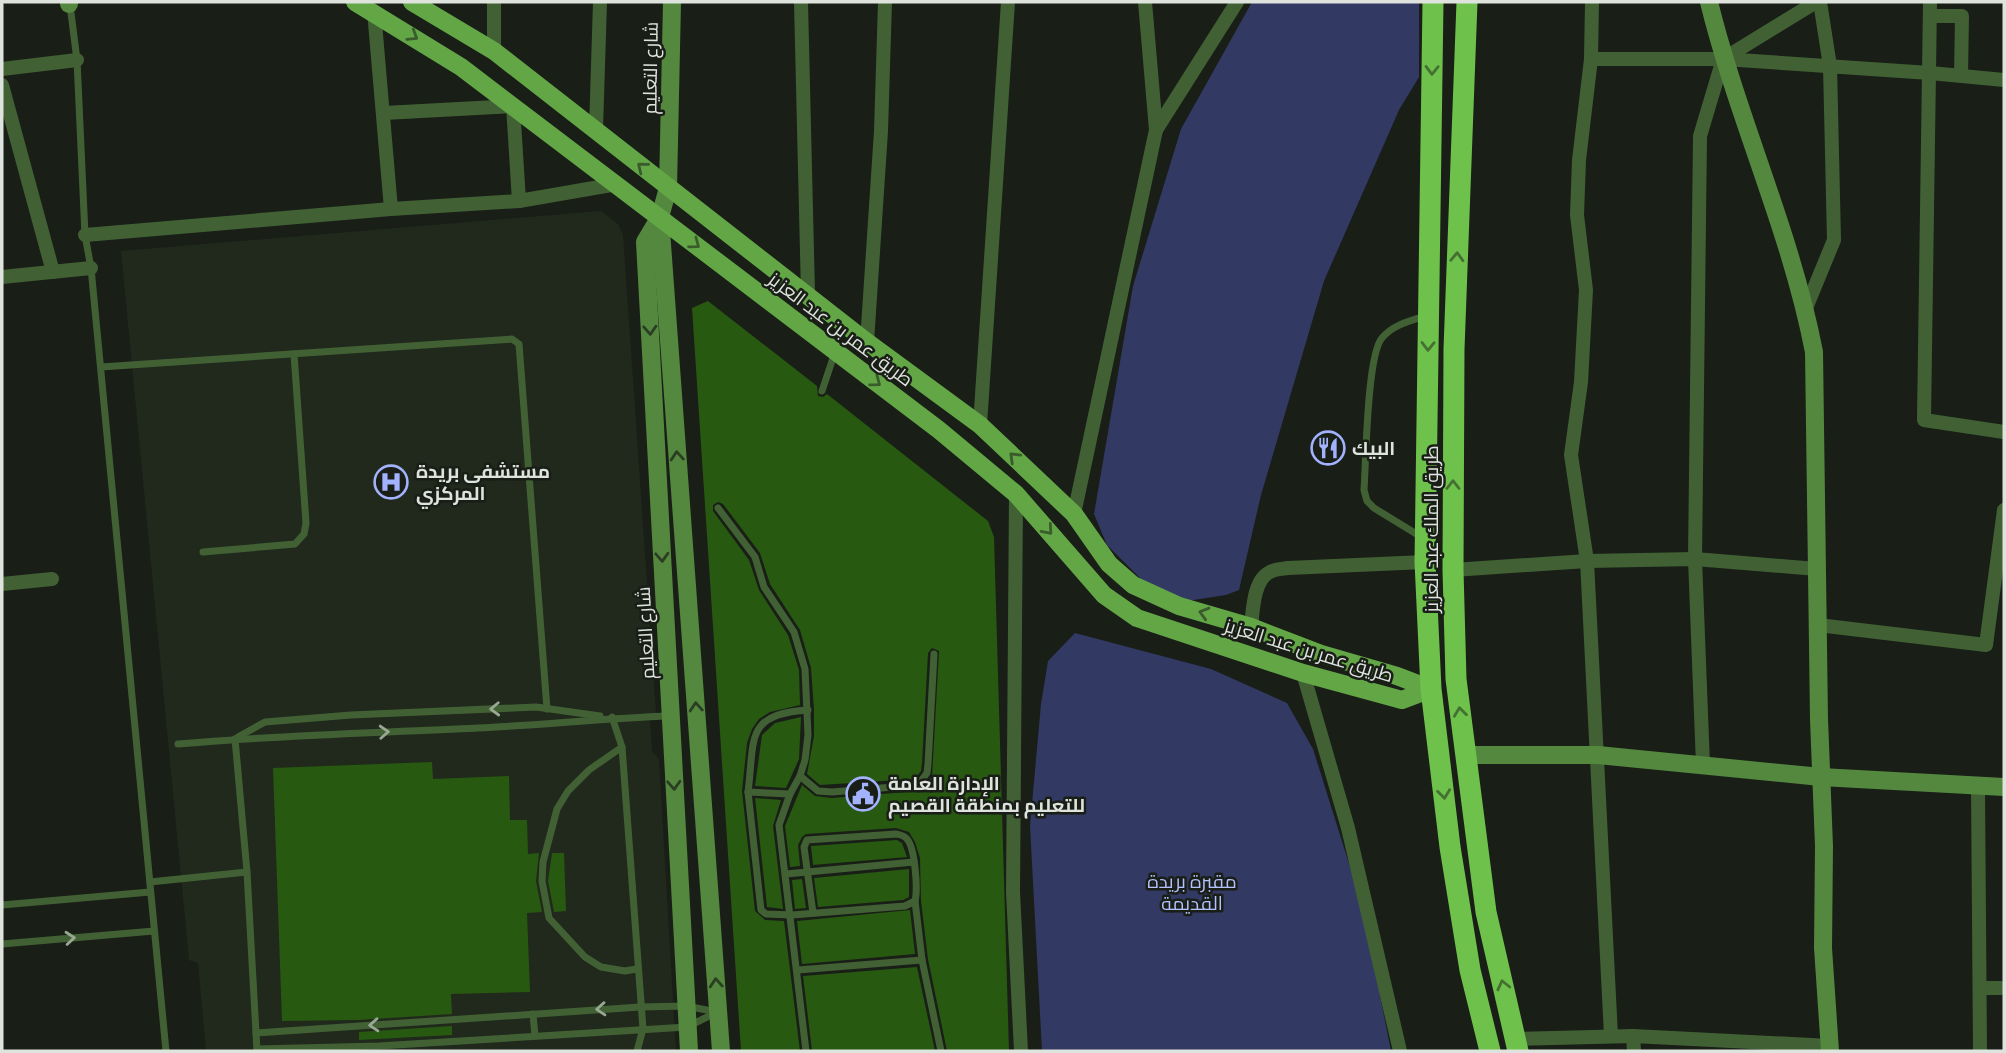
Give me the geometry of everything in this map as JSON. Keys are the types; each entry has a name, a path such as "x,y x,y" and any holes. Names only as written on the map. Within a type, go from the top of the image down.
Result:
{"highway":[{"name":"طريق الملك عبد العزيز","path":"1433,2 1425,562 1432,689 1452,860 1470,970 1490,1051"},
{"name":"طريق الملك عبد العزيز","path":"1467,2 1454,349 1453,569 1456,679 1486,912 1517,1045"}],"main road":[{"name":"طريق عمر بن عبد العزيز","path":"355,2 374,11 461,67 940,430 1016,494 1104,595 1137,618 1303,673 1402,700 1432,689"},
{"name":"طريق عمر بن عبد العزيز","path":"412,2 494,51 668,188 808,293 867,342 980,425 1074,513 1109,564 1133,585 1179,606 1251,627 1321,654 1432,689"}],"street":[{"path":"494,51 495,2"},
{"path":"596,129 600,2"},
{"name":"شارع التعليم","path":"673,2 668,188 660,217 645,242 689,1051"},
{"path":"802,2 808,293"},
{"path":"867,342 881,131 885,2"},
{"path":"980,425 1008,2"},
{"path":"1074,513 1156,130 1145,2"},
{"path":"1156,130 1237,2"},
{"path":"1592,2 1591,59 1579,160 1577,215 1586,290 1580,382 1571,455 1587,561 1611,1036"},
{"path":"1517,1045 1633,1035 1830,1049 1823,948 1814,352 1806,308 1723,59 1709,2"},
{"path":"1703,765 1695,559 1700,136 1723,59 1818,2 1830,66 1834,240 1806,308"},
{"path":"1961,76 1962,16 1930,9 1924,420 2004,432"},
{"path":"374,11 391,209"},
{"path":"1591,59 1723,59 2004,80"},
{"path":"2,69 76,60"},
{"path":"2,85 53,272"},
{"path":"384,113 513,106 519,201"},
{"path":"85,235 519,201 617,184"},
{"name":"شارع التعليم","path":"660,217 721,1051"},
{"path":"2,277 91,268"},
{"path":"1016,494 1013,892 1021,1051"},
{"path":"1818,625 1986,645 2004,510"},
{"path":"1453,569 1587,561 1695,559 1817,569"},
{"path":"1251,627 1255,594 1263,577 1271,571 1425,562"},
{"path":"2,584 52,579"},
{"path":"1303,673 1348,828 1400,1051"},
{"path":"1465,755 1598,755 1821,777 2004,787"},
{"path":"1978,787 1980,1051"},
{"path":"1980,988 2004,989"},
{"path":"1633,1035 1634,1051"}],"lane":[{"path":"69,3 76,60 85,235 101,367 166,1051"},
{"path":"1425,539 1374,508 1367,501 1364,490 1373,361 1379,340 1393,328 1429,314"},
{"path":"101,367 512,339 519,344 547,709"},
{"path":"822,391 835,352"},
{"path":"203,552 295,544 303,534 306,523 294,354"},
{"path":"718,508 755,557 764,587 794,632 805,669 808,710 805,760 779,825 792,915 806,1051"},
{"path":"800,776 818,791 918,785 927,773 934,654"},
{"path":"235,739 265,722 351,716 536,707 612,717"},
{"path":"536,707 538,725"},
{"path":"456,710 456,729"},
{"path":"808,710 775,714 756,730 748,792 761,910 771,915 792,915 905,906 915,901"},
{"path":"350,734 351,716"},
{"path":"178,744 538,725 612,717 670,716"},
{"path":"612,717 622,747 643,1029 637,1051"},
{"path":"235,739 247,872 257,1050 379,1046 687,1027 718,1012"},
{"path":"622,747 589,770 568,791 557,809 543,862 542,880 549,918 585,957 601,967 625,971 637,969"},
{"path":"748,792 790,794"},
{"path":"813,913 806,872 804,847 807,841 897,834 909,840 914,862 917,892 915,901 922,960 941,1051"},
{"path":"786,874 914,862"},
{"path":"150,882 247,872"},
{"path":"2,905 150,892"},
{"path":"2,944 154,931"},
{"path":"797,970 922,960"},
{"path":"256,1033 640,1007 686,1006 718,1012"},
{"path":"533,1014 535,1036"},
{"path":"459,1041 460,1051"}],"shaded area":[{"name":"مستشفى بريدة المركزي","path":"601,211 618,224 623,235 656,713 650,721 652,751 659,759 676,1051 206,1051 198,963 189,960 121,251"}],"green space":[{"path":"1252,2 1419,2 1419,77 1399,110 1324,281 1261,495 1239,590 1226,595 1187,601 1143,581 1107,545 1094,514 1133,286 1181,129"},
{"name":"مقبرة بريدة القديمة","path":"1075,633 1211,669 1287,703 1313,749 1362,905 1391,1051 1042,1051 1030,826 1041,704 1048,661"}],"building":[{"name":"الإدارة العامة للتعليم بمنطقة القصيم","path":"708,301 817,386 818,396 827,394 988,521 994,537 1009,1051 947,1051 928,959 921,901 920,858 909,832 896,828 806,834 798,845 800,866 790,867 785,826 802,785 815,796 832,798 919,791 932,777 939,651 932,648 928,653 922,763 921,771 915,779 820,785 807,774 814,736 814,710 811,668 800,630 770,584 760,553 723,504 718,502 713,505 713,511 749,560 759,590 788,635 799,670 800,705 770,712 759,719 752,729 747,743 742,791 755,911 765,920 784,921 800,1051 741,1051 692,308"},
{"path":"801,717 799,759 786,788 755,786 762,735 775,723"},
{"path":"432,762 433,779 509,776 510,820 527,820 528,854 539,853 536,881 542,912 527,913 530,992 451,994 452,1014 358,1020 282,1021 273,768"},
{"path":"755,798 781,800 773,826 783,909 767,907"},
{"path":"897,840 902,843 907,857 813,865 811,846"},
{"path":"552,853 564,853 566,911 554,912 548,881"},
{"path":"909,869 909,897 903,900 818,907 814,878"},
{"path":"802,879 806,908 795,909 792,880"},
{"path":"910,910 915,954 802,964 797,921"},
{"path":"917,967 935,1051 812,1051 803,976"},
{"path":"452,1026 452,1035 359,1040 359,1032"}],"place":[{"name":"البيك","path":"1328,448"},
{"name":"مستشفى بريدة المركزي","path":"391,482"},
{"name":"الإدارة العامة للتعليم بمنطقة القصيم","path":"863,794"}]}
